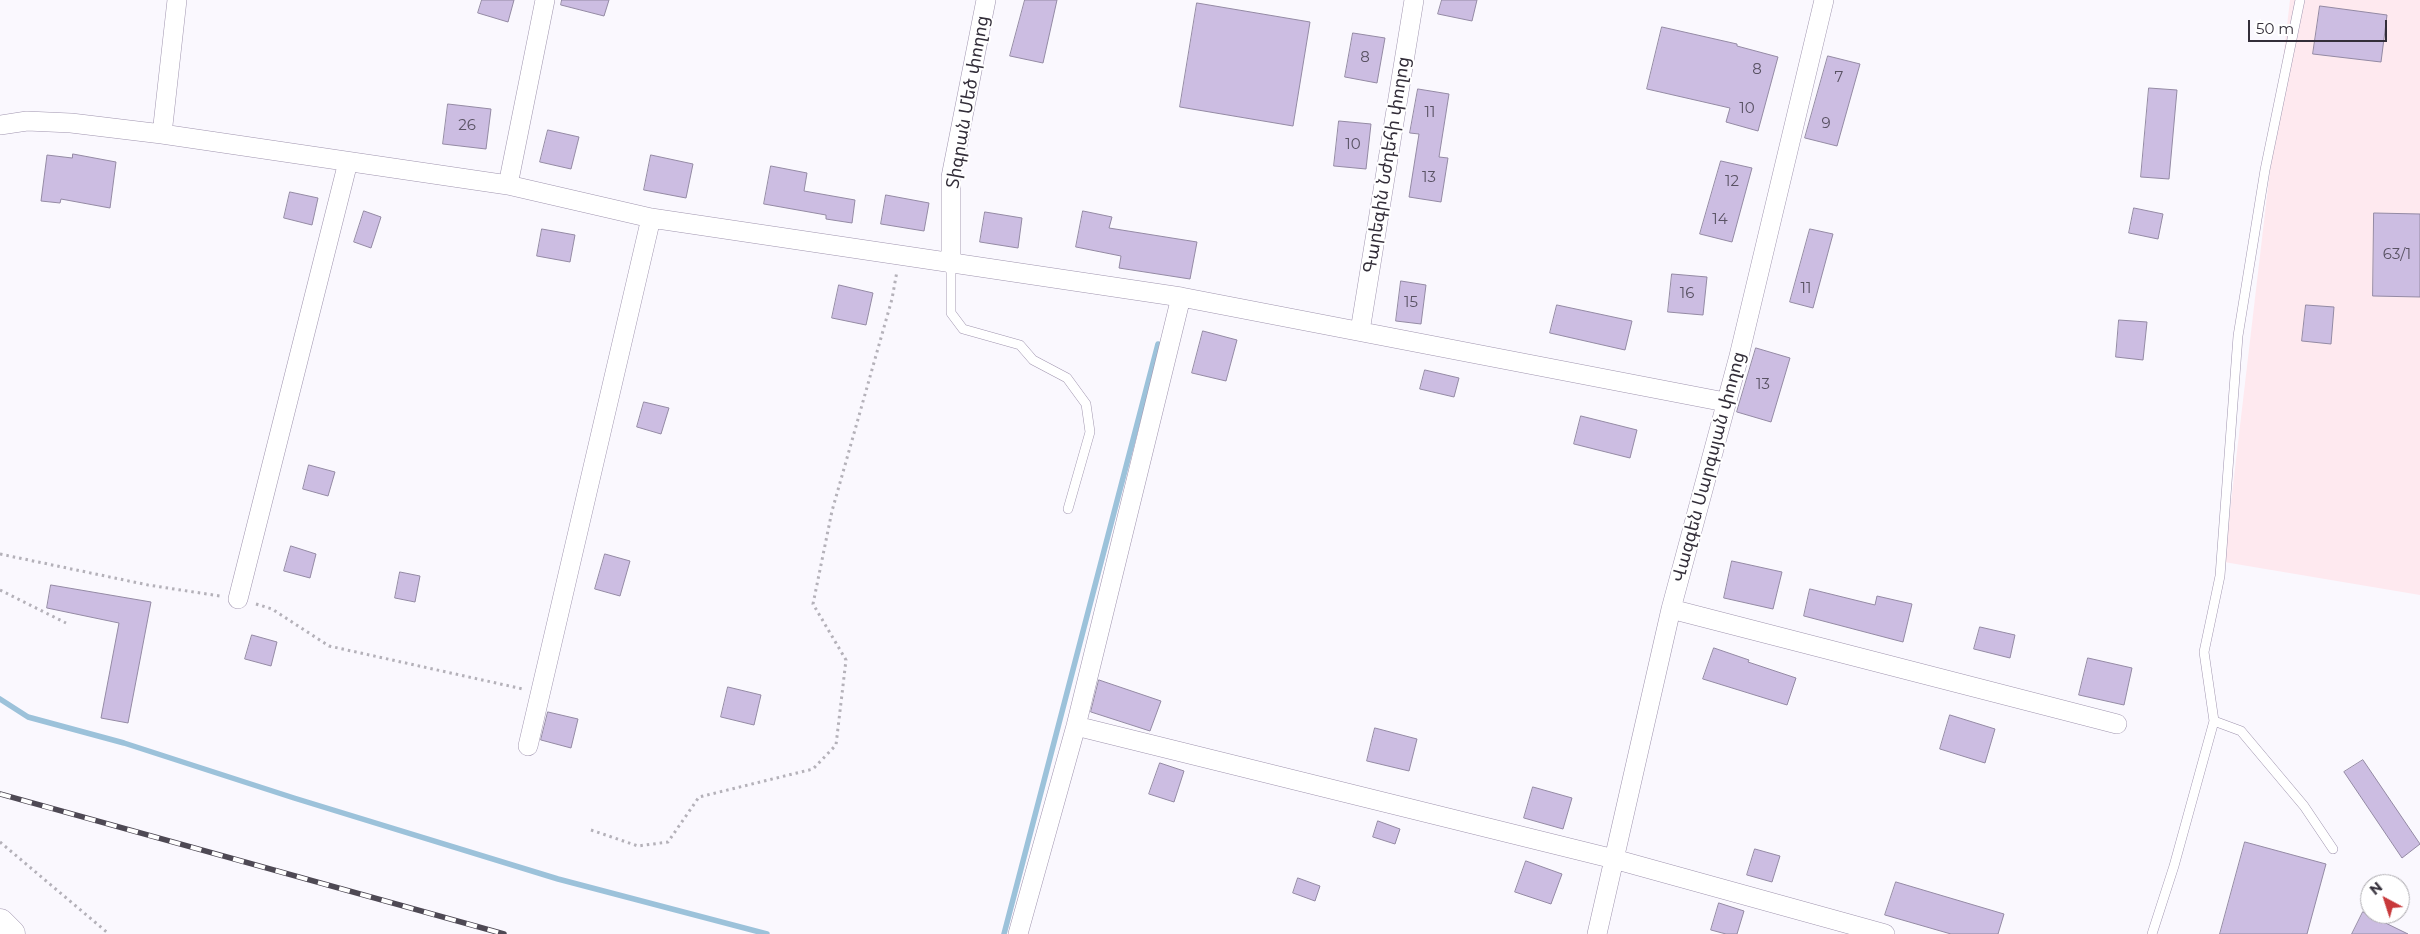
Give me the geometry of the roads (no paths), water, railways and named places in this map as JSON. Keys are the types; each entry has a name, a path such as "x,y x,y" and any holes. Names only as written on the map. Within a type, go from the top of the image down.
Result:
{"highway":[{"path":"0,923 11,934"}],"street":[{"path":"162,134 177,0"},
{"path":"508,185 545,0"},
{"name":"Տիգրան Մեծ փողոց","path":"951,264 951,177 986,0"},
{"name":"Գարեգին Նժդեհի փողոց","path":"1360,331 1414,0"},
{"name":"Վազգեն Սարգսյան փողոց","path":"1597,934 1671,609 1738,356 1824,0"},
{"path":"0,125 27,121 72,123 162,134 508,185 651,218 1180,297 1725,402"},
{"path":"238,599 348,162"},
{"path":"528,746 651,218"},
{"path":"1018,934 1076,726 1180,297"},
{"path":"1671,609 2117,724"},
{"path":"1076,726 1614,859 1884,934"}],"lane":[{"path":"2152,934 2174,866 2214,721 2204,652 2220,576 2238,336 2265,170 2300,0"},
{"path":"951,264 951,313 962,329 1020,345 1033,360 1067,378 1086,404 1090,432 1068,509"},
{"path":"2214,721 2241,731 2304,806 2333,849"}],"waterway":[{"path":"1004,934 1158,344"},
{"path":"0,699 28,717 124,743 294,798 558,879 767,934"}],"railway":[{"path":"0,794 504,934"}]}
